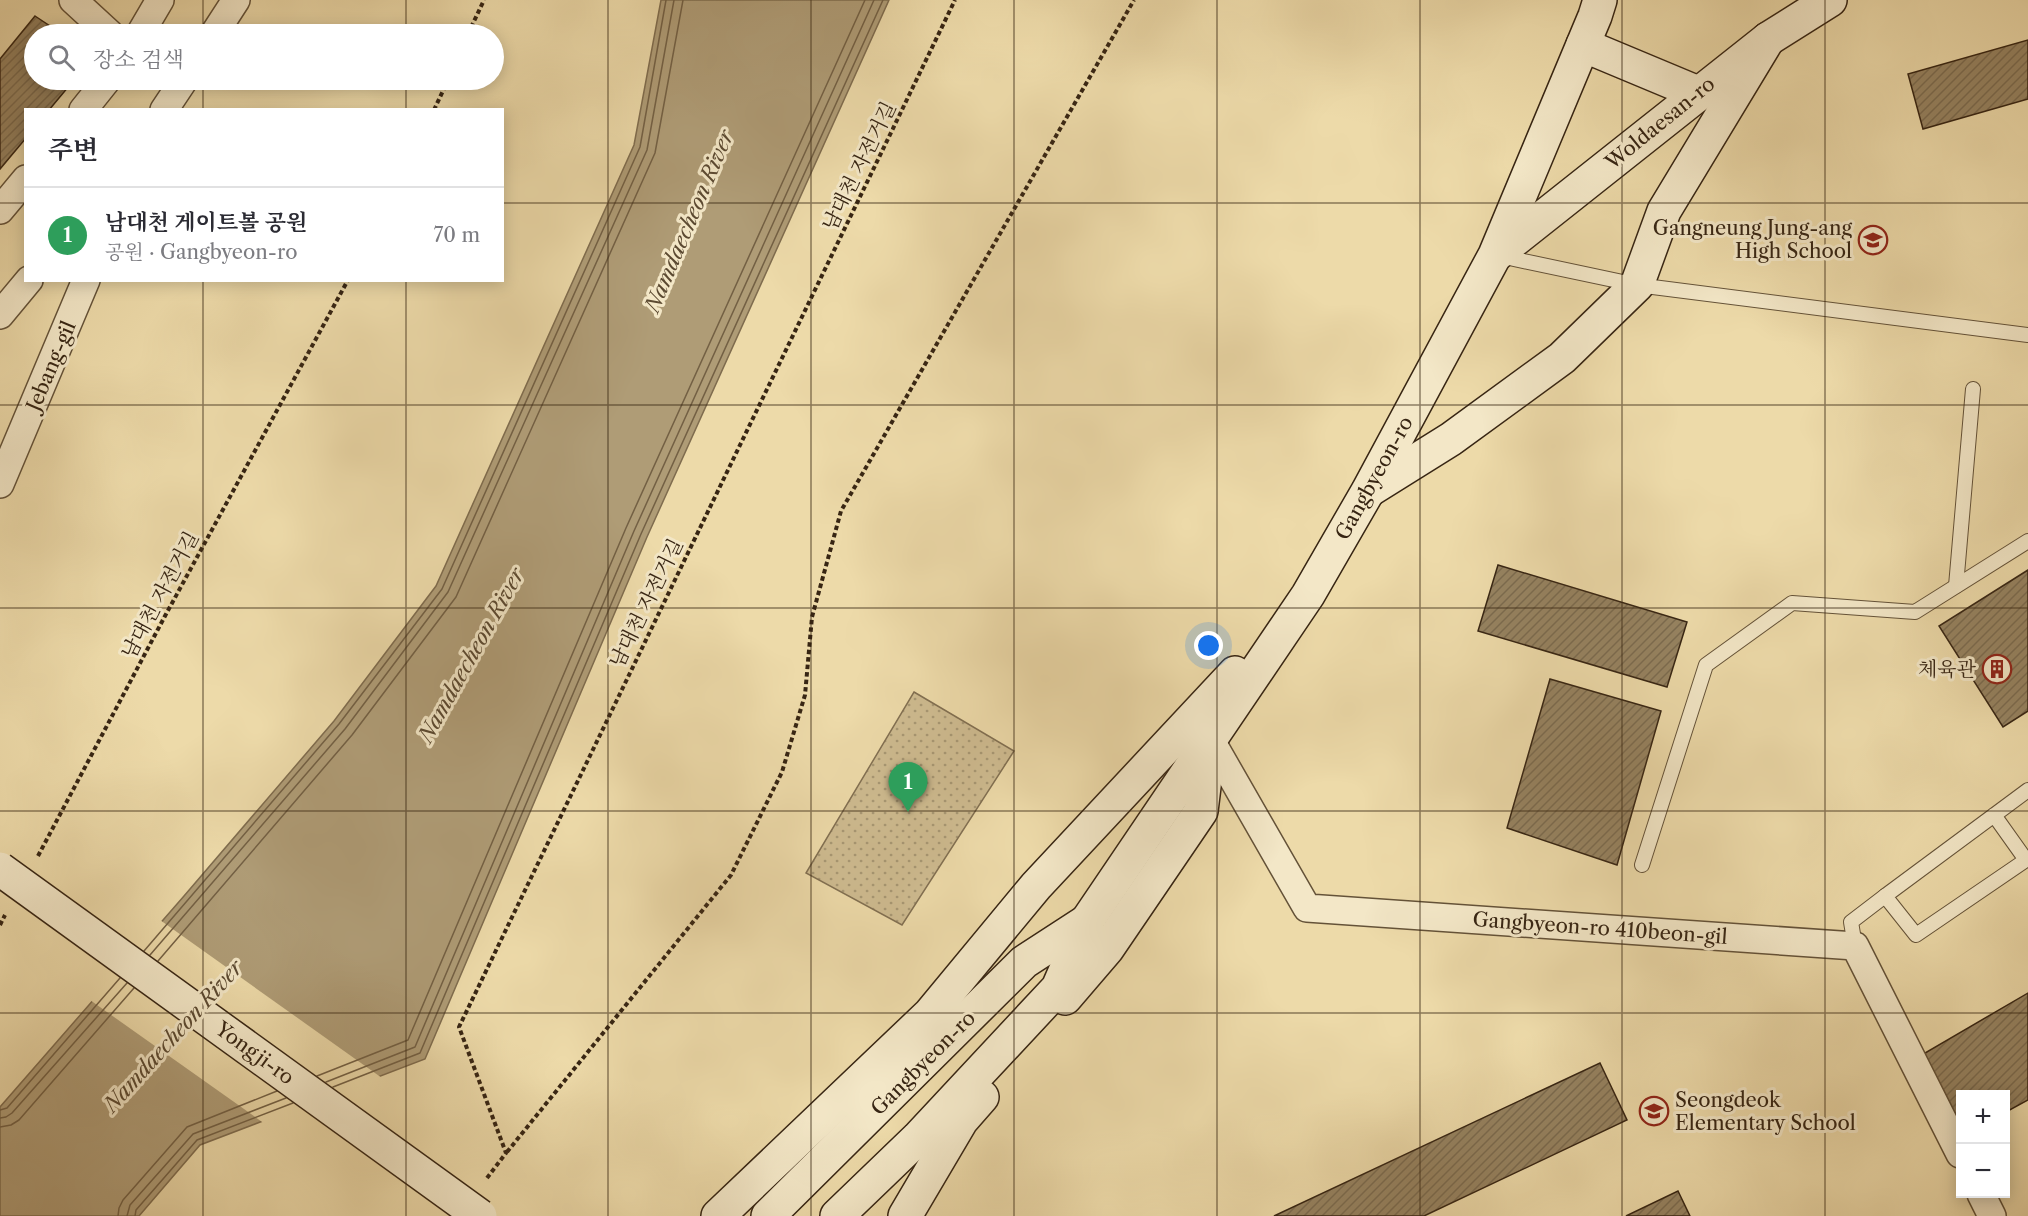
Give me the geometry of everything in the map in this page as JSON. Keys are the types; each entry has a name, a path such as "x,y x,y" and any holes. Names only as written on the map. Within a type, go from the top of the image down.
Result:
{"street":[{"path":"73,0 99,24"},
{"path":"146,24 160,0"},
{"path":"220,24 236,0"},
{"name":"Gangbyeon-ro","path":"837,1216 918,1138 1058,988 1087,921 1308,595 1368,491 1495,255 1600,0"},
{"name":"Woldaesan-ro","path":"1495,255 1768,39 1830,0"},
{"path":"1368,491 1451,439 1562,358 1637,285 1664,211 1768,39"},
{"path":"1582,45 1698,93"},
{"path":"85,108 99,90"},
{"path":"165,108 177,90"},
{"path":"0,210 24,181"},
{"path":"0,315 27,282"},
{"name":"Jebang-gil","path":"0,484 85,282"},
{"path":"718,1216 930,1014 1036,886 1308,595"},
{"path":"859,1216 961,1121 1107,949 1201,811 1209,739"},
{"name":"Gangbyeon-ro 410beon-gil","path":"1209,739 1307,909 1855,946"},
{"name":"Yongji-ro","path":"0,869 480,1216"},
{"name":"Gangbyeon-ro","path":"768,1216 1024,962 1087,921"},
{"path":"1855,946 1956,1146"},
{"path":"905,1216 961,1121"},
{"path":"1983,1198 1992,1216"}],"lane":[{"path":"1495,255 1637,285 2028,335"},
{"path":"1956,586 1973,389"},
{"path":"1642,866 1706,665 1792,603 1914,612 2028,541"},
{"path":"1855,946 1851,922 2028,790"},
{"path":"1885,896 1916,935 2026,860 1994,815"}],"path":[{"path":"473,24 484,0"},
{"name":"남대천 자전거길","path":"506,1153 459,1027 955,0"},
{"path":"485,1180 731,875 782,772 805,695 812,617 841,511 1134,0"},
{"path":"435,108 443,90"},
{"name":"남대천 자전거길","path":"33,865 165,616 347,282"},
{"path":"0,925 11,905"}],"shaded area":[{"path":"914,692 1014,751 902,925 806,873"}],"water":[{"name":"Namdaecheon River","path":"661,0 889,0 647,537 425,1059 200,1145 139,1216 0,1216 0,1107 334,721 436,586 634,145"}],"pier":[{"path":"160,920 382,1078 265,1124 90,1000"}],"building":[{"path":"35,16 47,24 28,24"},
{"path":"24,30 24,90 66,90 51,108 24,108 24,140 0,169 0,59"},
{"path":"2028,40 2028,99 1923,129 1908,74"},
{"path":"1498,565 1687,622 1667,687 1478,631"},
{"name":"체육관","path":"2028,570 2028,711 2003,727 1939,626"},
{"path":"1550,679 1661,711 1617,865 1507,828"},
{"path":"2028,993 2028,1100 2010,1110 2010,1090 1956,1090 1956,1130 1913,1060"},
{"path":"1600,1063 1627,1120 1424,1216 1274,1216"},
{"path":"1678,1191 1690,1216 1626,1216"}],"place":[{"name":"Gangneung Jung-ang High School","path":"1873,240"},
{"name":"체육관","path":"1997,669"},
{"name":"남대천 게이트볼 공원","path":"908,812"},
{"name":"Seongdeok Elementary School","path":"1654,1111"}]}
